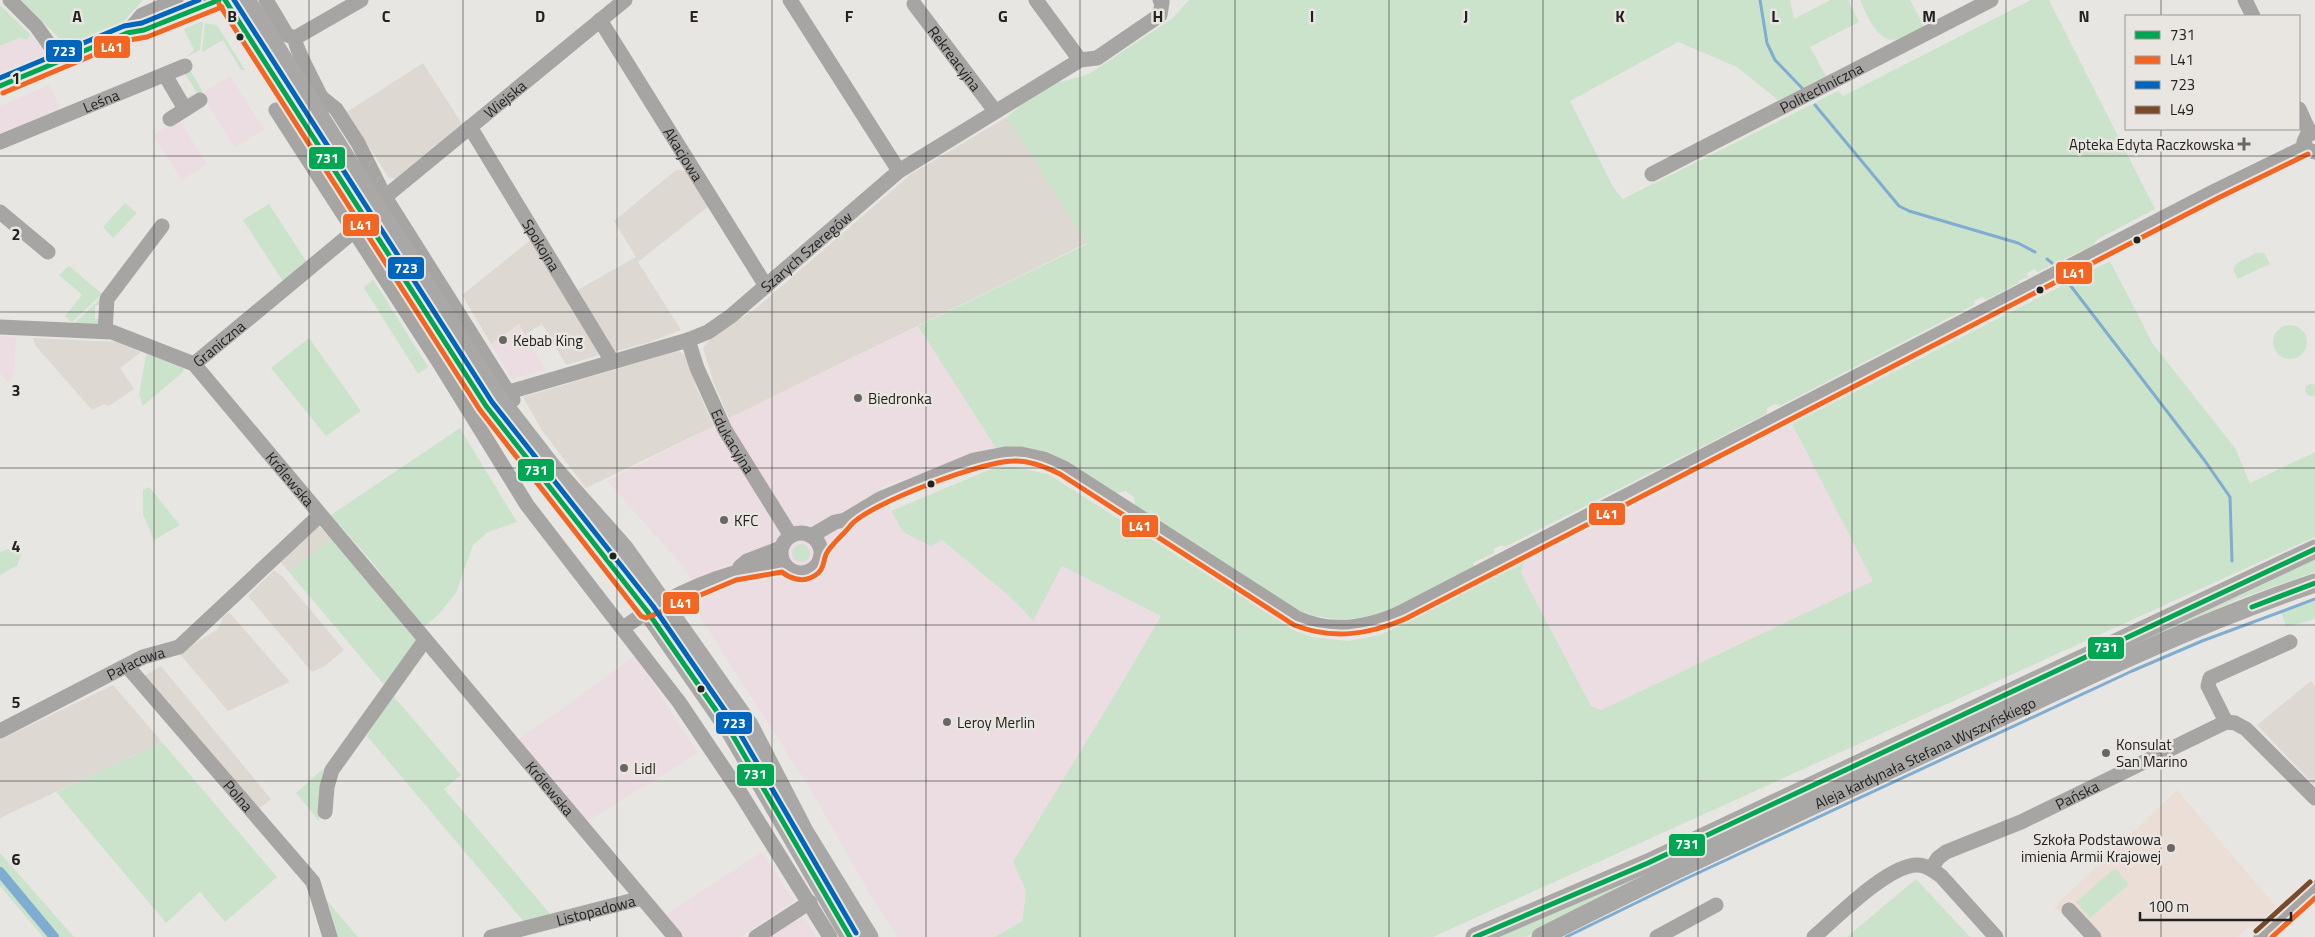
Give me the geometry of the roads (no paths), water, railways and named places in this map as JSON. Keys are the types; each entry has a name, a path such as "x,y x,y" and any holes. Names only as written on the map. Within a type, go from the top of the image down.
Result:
{"main road":[{"path":"225,0 369,214 470,357 529,438 624,548 655,606 850,937"},
{"path":"246,0 341,153 369,214 486,406 655,606 750,726 805,834 868,937"},
{"name":"Aleja kardynała Stefana Wyszyńskiego","path":"1474,937 1641,867 2315,549"},
{"name":"Aleja kardynała Stefana Wyszyńskiego","path":"1541,937 1652,882 2085,677 2216,621 2315,584"}],"street":[{"path":"10,0 36,26 60,61"},
{"path":"127,33 142,15 176,0"},
{"path":"0,86 127,33 144,30 218,0"},
{"path":"266,0 287,34 295,38"},
{"path":"295,38 361,0"},
{"name":"Wiejska","path":"369,214 470,127 625,0"},
{"path":"790,0 899,171"},
{"path":"1036,0 1080,60"},
{"name":"Politechniczna","path":"1652,174 1991,0"},
{"path":"2244,0 2252,15"},
{"name":"Szarych Szeregów","path":"509,392 688,340 712,330 899,171 1080,60 1097,58 1160,15 1161,1"},
{"name":"Rekreacyjna","path":"914,4 995,111"},
{"name":"Akacjowa","path":"600,20 766,286"},
{"path":"295,38 296,46 336,130 341,153"},
{"name":"Leśna","path":"0,142 185,66"},
{"path":"165,75 184,109"},
{"path":"321,97 336,109 358,143 369,214 440,364 527,505 624,628 683,708 810,902 830,937"},
{"path":"170,118 200,100"},
{"path":"276,110 369,214 509,392 529,438"},
{"path":"815,542 841,529 846,520 880,499 957,466 1005,454 1034,456 1064,468 1297,618 1330,627 1370,625 1402,612 2311,141 2300,112"},
{"name":"Spokojna","path":"470,127 612,361"},
{"path":"0,212 48,252"},
{"name":"Graniczna","path":"0,327 105,330 194,364 369,214"},
{"path":"105,330 108,299 162,226"},
{"name":"Edukacyjna","path":"688,340 697,368 725,430 791,536"},
{"name":"Królewska","path":"194,364 675,937"},
{"name":"Pałacowa","path":"0,732 143,657 179,647 320,515"},
{"path":"734,573 747,561 782,548 791,536 803,533 815,542 818,562 807,571 793,571 784,564 782,548"},
{"path":"624,628 655,606 734,573 784,564"},
{"path":"325,812 327,787 332,770 424,640"},
{"path":"2290,642 2210,678 2208,686 2226,722 2235,723 2250,732 2315,798"},
{"name":"Polna","path":"127,666 312,882 330,937"},
{"name":"Pańska","path":"1931,869 1938,858 1946,852 2021,822 2226,722"},
{"path":"1814,937 1892,872 1909,866 1923,866 1941,876 1996,937"},
{"path":"2262,937 2315,888"},
{"name":"Listopadowa","path":"491,937 642,898"},
{"path":"756,937 810,902"},
{"path":"1658,937 1716,905"},
{"path":"2069,910 2094,937"}],"waterway":[{"path":"1760,0 1767,43 1775,60 1802,88"},
{"path":"1815,105 1899,206 1909,211 2018,243 2035,252"},
{"path":"2047,259 2052,263"},
{"path":"2067,281 2205,461 2230,497 2232,561"},
{"path":"1566,937 1683,880 2132,671 2202,641 2315,599"},
{"path":"0,872 54,937"}],"place":[{"name":"Apteka Edyta Raczkowska","path":"2244,144"},
{"name":"Kebab King","path":"503,340"},
{"name":"Biedronka","path":"858,398"},
{"name":"KFC","path":"724,520"},
{"name":"Leroy Merlin","path":"947,722"},
{"name":"Konsulat San Marino","path":"2106,753"},
{"name":"Lidl","path":"624,768"},
{"name":"Szkoła Podstawowa imienia Armii Krajowej","path":"2171,848"}]}
